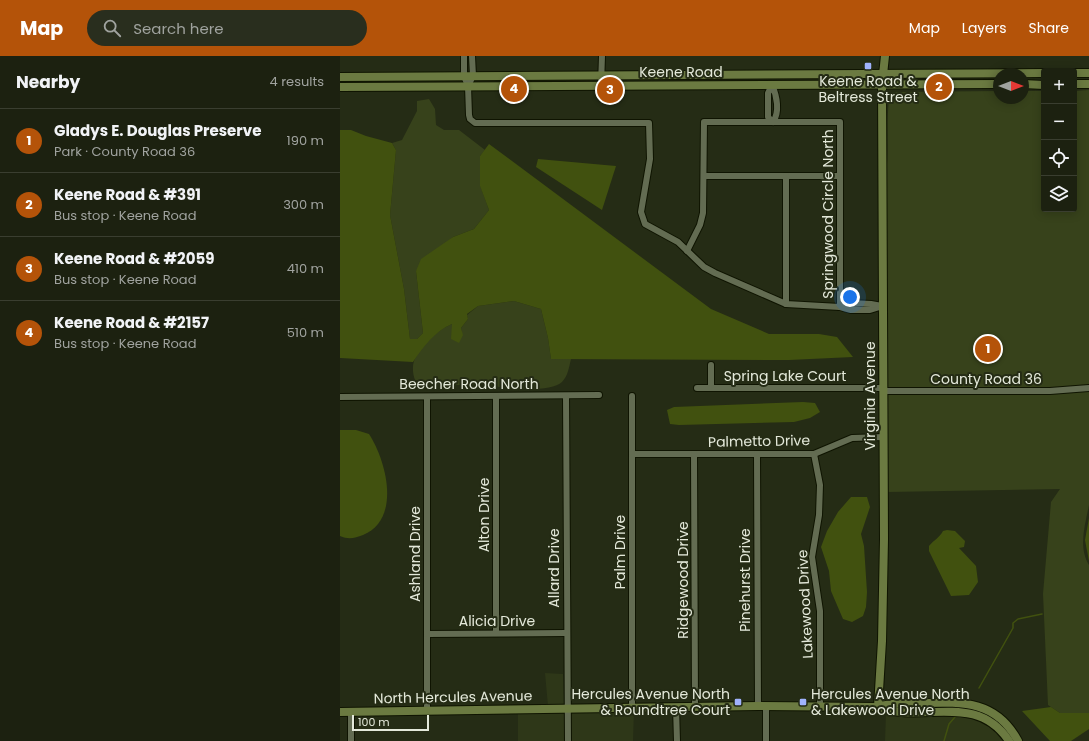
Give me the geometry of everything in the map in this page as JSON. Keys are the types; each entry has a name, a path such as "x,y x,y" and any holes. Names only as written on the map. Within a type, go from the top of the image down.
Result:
{"main road":[{"name":"Virginia Avenue","path":"878,707 882,641 884,436 882,84 885,56"},
{"path":"1077,73 1089,72"},
{"name":"Keene Road","path":"342,77 993,73"},
{"name":"Keene Road","path":"1029,73 1041,73"},
{"path":"796,84 816,80 872,80 883,74"},
{"path":"882,84 894,78 978,78 993,74"},
{"name":"Keene Road","path":"340,87 993,84"},
{"path":"1029,84 1041,84"},
{"path":"1077,84 1089,84"},
{"path":"878,707 889,703 956,702 974,705 988,710 1000,718 1011,728 1018,741"},
{"name":"North Hercules Avenue","path":"340,712 695,706 878,707"},
{"path":"878,707 889,711 955,711 972,713 994,724 1009,741"}],"street":[{"path":"464,56 468,76 469,115 470,119 475,123 649,122 650,159 641,206 642,219 650,228 678,242 704,267 786,304 840,307 851,303 870,303 883,306"},
{"path":"468,76 472,56"},
{"path":"601,86 602,56"},
{"path":"687,251 700,225 703,213 704,122 773,122 777,117 776,93 772,85"},
{"name":"Springwood Circle North","path":"773,122 840,122 840,307"},
{"path":"704,176 840,176"},
{"path":"786,176 786,304"},
{"name":"Spring Lake Court","path":"711,365 711,388"},
{"name":"Spring Lake Court","path":"697,388 883,389"},
{"name":"County Road 36","path":"883,389 1050,391 1089,388"},
{"name":"Beecher Road North","path":"340,397 599,395"},
{"name":"Alton Drive","path":"496,396 496,633"},
{"name":"Allard Drive","path":"566,396 566,633 568,741"},
{"name":"Palm Drive","path":"632,396 632,708"},
{"name":"Ashland Drive","path":"427,397 427,711"},
{"name":"Palmetto Drive","path":"632,454 814,454 852,438 884,436"},
{"name":"Ridgewood Drive","path":"694,454 695,706"},
{"name":"Pinehurst Drive","path":"757,454 762,706 766,741"},
{"name":"Lakewood Drive","path":"814,454 820,485 819,515 812,557 819,600 820,706"},
{"name":"Alicia Drive","path":"427,634 566,633"},
{"path":"676,707 677,741"},
{"path":"351,711 351,741"}],"shaded area":[{"path":"1089,90 1089,505 1084,528 1083,543 1089,565 1089,713 1060,713 1048,705 1043,594 1051,502 1060,489 887,492 888,115 892,92 993,91 993,104 1029,104 1029,91 1041,91 1041,212 1077,212 1077,91"},
{"path":"429,99 435,109 436,125 444,130 459,130 485,150 480,156 480,185 489,210 474,229 453,237 416,271 423,333 417,339 410,339 404,289 390,215 396,150 392,143 402,140 417,111 417,101"},
{"path":"340,130 351,130 392,143 396,150 390,215 404,289 410,339 417,339 423,333 416,271 421,259 453,237 474,229 489,210 480,186 480,156 489,144 711,309 769,334 819,334 837,337 853,357 789,360 551,359 541,309 514,301 478,306 467,314 468,319 461,328 463,335 459,343 451,339 452,324 435,335 425,345 413,362 340,358"},
{"path":"538,159 616,166 602,210 536,167"},
{"path":"514,301 541,309 551,359 571,359 567,374 562,382 556,386 546,388 522,389 498,387 481,382 467,386 442,383 424,383 415,380 413,371 414,361 420,350 435,334 452,324 462,335 461,328 468,319 467,315 478,306"},
{"path":"803,402 815,403 820,412 810,418 794,422 679,425 670,424 667,410 674,407"},
{"path":"340,430 356,430 369,434 381,458 387,488 387,503 383,516 375,527 363,535 352,538 340,536"},
{"path":"851,497 867,497 870,507 861,534 864,546 867,592 866,607 863,616 852,622 843,619 831,591 829,571 821,547 827,531 838,512"},
{"path":"1089,518 1089,561 1085,540"},
{"path":"943,531 955,531 965,541 964,547 959,548 976,566 978,582 969,595 951,596 929,551 929,546"},
{"path":"545,673 563,674 564,706 548,706"},
{"path":"1051,707 1060,713 1089,713 1089,729 1071,741 1050,741 1022,711"},
{"path":"634,710 633,741 571,741 570,711"},
{"path":"564,711 565,741 518,741 518,712"},
{"path":"886,713 955,714 986,722 1006,741 885,741"}],"waterway":[{"path":"979,688 1013,628 1013,623 1018,619 1042,614"},
{"path":"944,741 949,724 955,717"}],"place":[{"name":"Keene Road & Beltress Street","path":"868,66"},
{"name":"Keene Road & #391","path":"939,87"},
{"name":"Keene Road & #2157","path":"514,89"},
{"name":"Keene Road & #2059","path":"610,90"},
{"name":"Gladys E. Douglas Preserve","path":"988,349"},
{"name":"Hercules Avenue North & Roundtree Court","path":"738,702"},
{"name":"Hercules Avenue North & Lakewood Drive","path":"803,702"}]}
